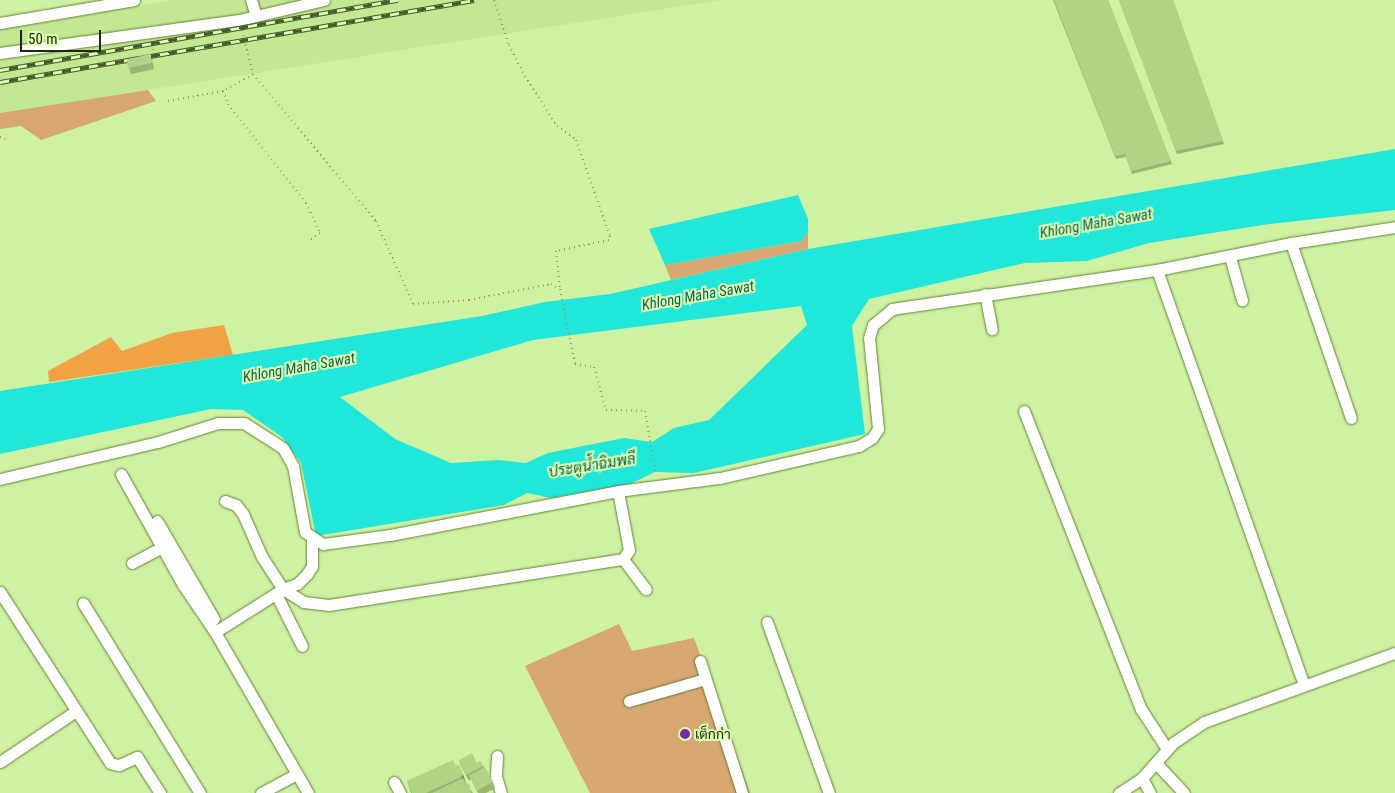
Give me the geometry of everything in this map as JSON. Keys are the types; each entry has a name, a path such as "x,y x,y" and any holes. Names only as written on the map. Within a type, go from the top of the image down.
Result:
{"street":[{"path":"0,23 88,4 134,0"},
{"path":"251,0 256,16"},
{"path":"0,52 239,20 324,0"},
{"path":"0,479 158,442 218,423 244,423 283,448 293,466 301,519 305,532 323,544 390,535 618,491 720,478 859,446 872,438 878,429 869,354 869,338 873,325 892,309 1157,270 1291,243 1395,227"},
{"path":"1291,243 1351,418"},
{"path":"1230,256 1242,300"},
{"path":"1157,270 1304,685"},
{"path":"985,294 992,329"},
{"path":"1024,411 1141,710 1167,749"},
{"path":"121,474 162,547 218,630"},
{"path":"280,591 304,602 329,605 622,559 630,550 618,491"},
{"path":"225,501 236,506 243,514 280,591 302,646"},
{"path":"157,521 308,793"},
{"path":"218,630 280,591 297,584 312,566 312,537"},
{"path":"132,563 162,547"},
{"path":"622,559 646,590"},
{"path":"0,592 110,763 119,765 137,757 160,793"},
{"path":"83,602 200,793"},
{"path":"767,622 829,793"},
{"path":"1119,793 1142,778 1167,749 1204,722 1395,653"},
{"path":"700,661 742,793"},
{"path":"629,700 705,680"},
{"path":"0,762 76,710"},
{"path":"497,756 496,776 501,793"},
{"path":"1156,763 1184,793"},
{"path":"261,793 296,774"},
{"path":"1142,778 1150,793"},
{"path":"394,782 400,793"}],"path":[{"path":"494,0 509,45 525,76 557,126 576,140 610,236 609,240 556,251 561,297 569,340 576,364 594,367 606,410 645,411 656,476"},
{"path":"239,20 253,74 376,221 413,304 469,300 551,284 560,288"},
{"path":"151,40 155,59"},
{"path":"240,44 245,42"},
{"path":"168,102 223,91 253,74"},
{"path":"223,91 228,104 306,203 320,233 309,240"},
{"path":"0,137 6,139"}],"shaded area":[{"path":"173,0 721,0 0,113 0,30"},
{"path":"148,90 156,101 41,140 21,126 0,129 0,113"},
{"path":"808,231 808,249 671,280 665,265 802,241"},
{"path":"224,325 233,355 49,382 48,371 111,337 122,351 172,333"},
{"path":"619,624 632,651 694,638 750,793 590,793 525,666"}],"water":[{"path":"1395,149 1395,210 1269,224 1149,243 1087,261 1025,263 869,299 852,326 865,434 694,473 655,472 630,484 551,498 527,493 504,505 316,536 301,463 282,437 243,410 211,409 0,454 0,391 482,316 545,302 610,294 808,249","holes":["801,306 807,325 709,420 674,428 652,442 624,438 548,453 526,463 498,460 451,463 395,439 340,397 533,340"]},
{"path":"798,195 808,219 808,231 802,241 665,265 649,229"}],"building":[{"path":"1054,0 1108,0 1171,161 1131,171 1125,154 1115,156"},
{"path":"1119,0 1173,0 1223,141 1176,151"},
{"path":"150,54 152,63 129,68 127,59"},
{"path":"472,753 477,763 480,761 483,766 466,775 459,760"},
{"path":"453,760 456,766 459,765 463,774 461,777 426,793 412,793 407,781"},
{"path":"485,767 493,782 477,790 469,775"},
{"path":"463,778 466,784 469,783 471,793 432,793"}],"railway":[{"path":"0,70 398,0"},
{"path":"0,82 474,0"}],"place":[{"name":"เต็กก่า","path":"685,734"}],"water label":[{"name":"Khlong Maha Sawat","path":"1096,224"},
{"name":"Khlong Maha Sawat","path":"698,296"},
{"name":"Khlong Maha Sawat","path":"299,368"},
{"name":"ประตูน้ำฉิมพลี","path":"592,466"}]}
